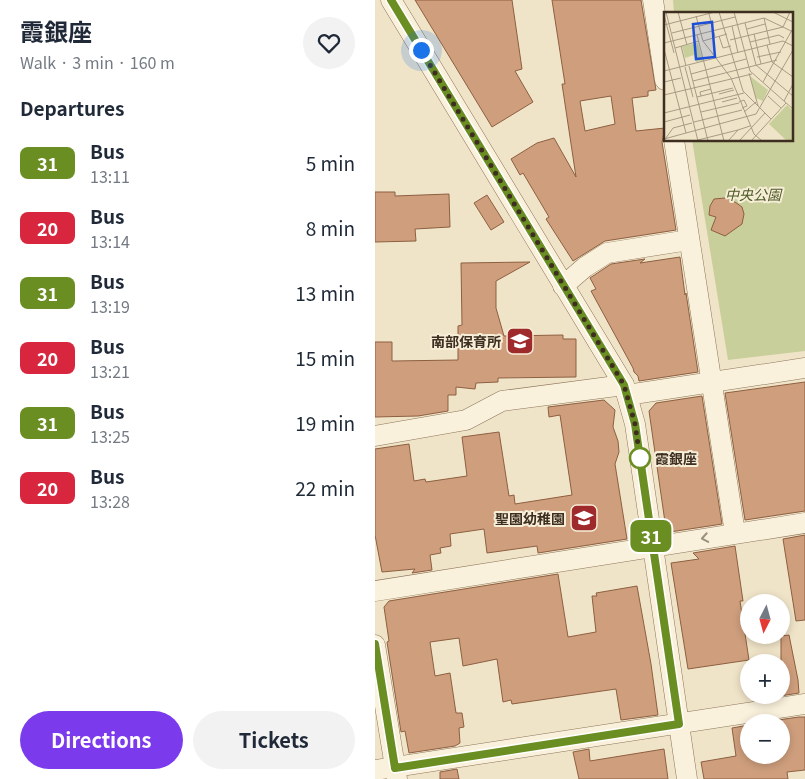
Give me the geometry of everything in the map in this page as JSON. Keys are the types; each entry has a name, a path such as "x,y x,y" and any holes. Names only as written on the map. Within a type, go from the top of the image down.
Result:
{"street":[{"path":"391,0 625,390 635,424 687,779"},
{"path":"653,0 664,73"},
{"path":"674,141 735,533"},
{"path":"563,286 585,267 607,253 689,240"},
{"path":"375,436 466,420 502,401 712,382 805,368"},
{"path":"375,591 653,548 805,522"},
{"path":"375,644 396,773"},
{"path":"375,770 396,773 805,704"}],"green space":[{"name":"中央公園","path":"673,0 805,0 805,351 728,360 692,141 793,141 793,12 674,12"}],"building":[{"path":"415,0 512,0 522,69 515,71 533,102 492,127"},
{"path":"552,0 641,0 656,90 648,91 648,96 632,98 636,131 664,128 662,142 676,230 605,241 573,261 546,219 549,217 523,173 520,175 511,159 537,143 554,138 576,177 562,84 565,84","holes":["611,96 615,124 585,131 580,101"]},
{"path":"375,192 395,192 395,196 449,194 450,227 415,229 416,241 375,242"},
{"path":"487,195 504,222 491,230 474,203"},
{"path":"725,198 742,207 744,214 742,224 725,236 711,230 716,217 709,215 710,206 714,199"},
{"path":"680,257 698,372 639,381 591,291 596,289 590,278 611,264 645,259 640,263"},
{"path":"530,262 496,281 496,308 504,336 563,335 563,339 576,339 576,377 498,378 498,382 476,383 475,389 456,387 456,395 448,395 448,411 418,416 375,417 375,342 392,342 392,361 458,360 458,326 462,325 461,263"},
{"path":"805,382 805,511 745,520 725,393"},
{"path":"702,396 722,524 670,532 666,529 649,411 656,403"},
{"path":"604,400 615,410 613,427 618,441 619,452 615,464 627,539 538,553 537,546 487,553 484,529 450,534 451,546 440,548 441,553 430,555 432,570 412,573 415,569 382,572 375,535 375,449 409,444 414,481 425,479 426,482 467,476 462,437 499,432 509,496 514,495 515,504 572,495 560,415 549,417 548,407"},
{"path":"805,535 805,620 796,621 783,539"},
{"path":"735,546 742,594 740,594 740,644 747,644 748,654 740,654 740,661 688,669 671,563 699,559 693,553"},
{"path":"558,574 568,637 596,632 592,596 597,596 596,593 637,586 658,715 621,720 616,689 512,704 511,700 503,702 497,659 463,666 459,638 430,642 435,676 450,673 456,713 462,713 464,727 459,728 460,743 455,746 409,753 405,731 401,732 387,642 389,641 384,607 389,601"},
{"path":"790,640 799,693 790,694 790,654 781,654 781,644 790,644"},
{"path":"805,717 805,770 787,772 788,779 704,779 701,762 736,756 732,728 740,727 740,764 790,764 790,718"},
{"path":"589,749 590,761 664,749 668,779 579,779 573,752"},
{"path":"457,769 459,779 440,779 440,772"}],"bus line":[{"name":"31","path":"375,644 395,768 679,724 635,424 624,385 391,0"}],"place":[{"name":"南部保育所","path":"520,341"},
{"name":"霞銀座","path":"640,458"},
{"name":"聖園幼稚園","path":"584,518"}],"route":[{"path":"421,50 624,385 635,424 640,458"}]}
